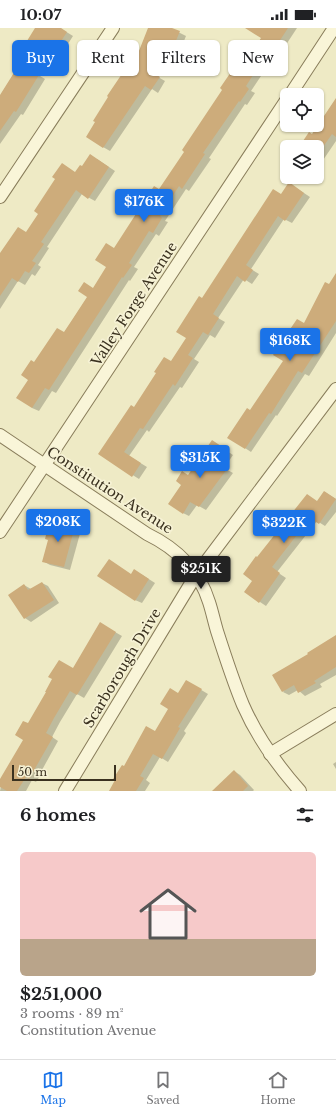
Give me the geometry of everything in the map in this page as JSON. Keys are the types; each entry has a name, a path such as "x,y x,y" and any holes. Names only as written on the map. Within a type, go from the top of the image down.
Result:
{"street":[{"path":"0,197 113,28"},
{"path":"295,88 334,28"},
{"name":"Valley Forge Avenue","path":"0,532 280,110"},
{"name":"Scarborough Drive","path":"64,791 196,576 336,389"},
{"name":"Constitution Avenue","path":"0,435 147,534 176,551 186,562 196,576 209,602 230,673 244,706 270,754 300,791"},
{"path":"270,754 336,714"}],"building":[{"path":"35,28 61,28 67,32 62,40 28,40"},
{"path":"148,28 172,28 180,31 176,40 147,40 147,76 160,77 151,90 145,86 103,148 86,137 95,122 93,121 108,97 107,96 121,76 139,76 139,51"},
{"path":"245,28 288,28 280,40 260,40 261,38"},
{"path":"12,76 38,76 16,112 14,111 0,131 0,95"},
{"path":"228,76 252,76 246,86 249,89 203,153 205,154 182,189 179,186 160,216 162,218 153,233 149,231 129,263 132,265 123,278 122,277 49,390 45,388 32,408 16,398 28,380 21,375 31,360 34,362 57,328 64,332 87,297 78,291 84,282 93,288 106,267 95,260 106,243 114,248 154,186 159,189 184,152 182,150 222,90 220,88"},
{"path":"336,98 336,137 332,134 324,146 324,140 304,140 309,132 312,134 313,132 324,132 324,116"},
{"path":"90,154 109,167 88,199 76,190 41,242 44,244 32,261 36,263 29,273 25,271 18,282 12,278 0,296 0,253 18,227 26,232 38,214 34,211 55,179 52,177 62,163 75,172 80,165 82,166"},
{"path":"288,184 292,184 304,193 285,221 278,216 246,265 253,270 245,282 237,276 213,314 219,318 208,335 203,332 188,355 193,358 175,386 173,384 143,429 140,428 124,452 141,463 132,477 98,454 131,405 134,407 156,373 154,372 164,357 171,361 186,338 176,332 199,296 202,298 273,189 281,194"},
{"path":"336,273 336,321 302,373 298,371 271,414 269,413 245,449 227,438 247,408 250,410 283,361 273,355 282,341 297,319 304,323 325,282 329,284"},
{"path":"212,440 227,450 219,463 227,469 199,507 190,502 183,514 168,504 181,485 176,481 182,471 188,475"},
{"path":"324,491 336,499 319,524 310,518 272,567 280,573 259,603 244,592 252,581 243,574 307,494 317,501"},
{"path":"50,519 75,526 64,567 42,562 48,540 45,539"},
{"path":"109,559 131,574 134,569 149,579 135,601 97,576"},
{"path":"42,582 54,600 24,619 8,595 24,584 28,590"},
{"path":"100,622 116,632 77,695 70,691 54,718 46,733 53,737 29,779 26,777 17,791 7,791 0,787 0,779 23,740 15,735 23,721 28,723 46,692 52,679 48,677 59,660 73,668"},
{"path":"336,635 336,667 314,681 316,683 298,693 294,685 282,692 272,675 308,654 307,653"},
{"path":"186,680 202,689 178,727 180,728 162,759 153,754 140,776 144,778 136,791 109,791 115,780 113,779 122,765 124,766 146,726 155,731 168,709 160,704 170,688 178,693"},
{"path":"234,770 248,786 243,791 212,791"}]}
